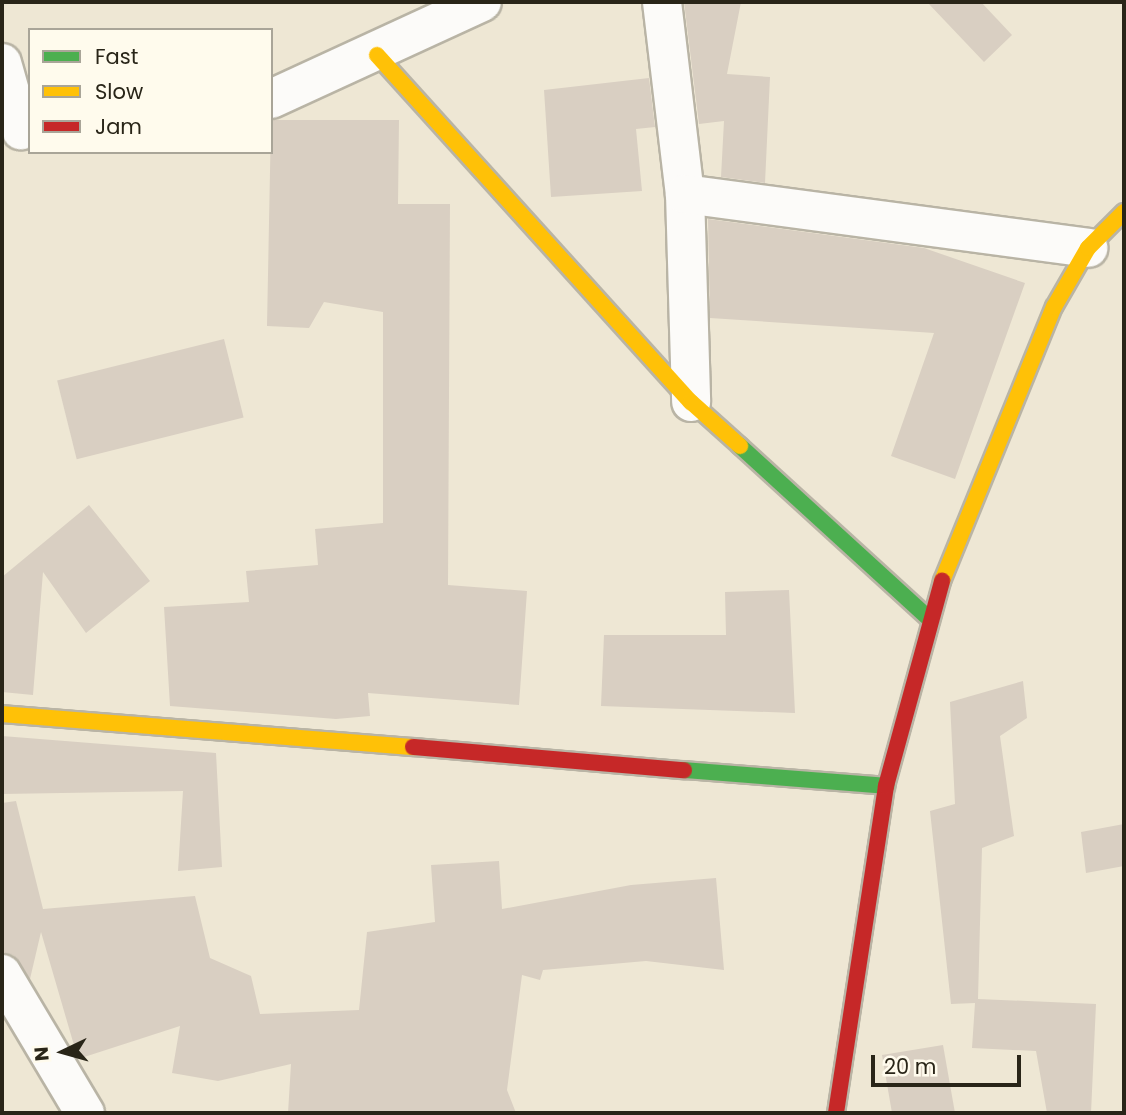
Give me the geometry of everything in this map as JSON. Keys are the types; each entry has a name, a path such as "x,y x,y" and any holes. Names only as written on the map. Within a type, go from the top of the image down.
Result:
{"street":[{"path":"273,98 377,55 482,2"},
{"path":"662,2 685,194 691,402"},
{"path":"377,55 691,402 927,617"},
{"path":"2,63 18,129"},
{"path":"685,194 1088,248"},
{"path":"836,1113 886,786 927,617 1054,307 1088,248 1124,212"},
{"path":"2,714 886,786"},
{"path":"2,974 85,1113"}],"building":[{"path":"684,2 741,2 727,74 770,77 765,183 721,177 724,121 699,124"},
{"path":"927,2 981,2 1012,35 984,62"},
{"path":"649,78 655,127 636,129 642,191 551,197 544,90"},
{"path":"273,120 399,120 398,204 450,204 448,585 527,591 519,705 368,693 370,716 336,719 170,706 164,607 249,602 246,571 318,565 315,529 383,523 383,312 324,302 309,328 267,326"},
{"path":"708,219 924,248 1025,283 955,479 891,456 934,333 710,318"},
{"path":"224,339 244,418 77,459 57,381"},
{"path":"89,505 150,581 86,633 43,572 33,695 2,692 2,577"},
{"path":"789,590 795,713 601,706 604,635 726,635 725,592"},
{"path":"1023,681 1027,718 1000,736 1014,836 982,848 978,999 1096,1004 1091,1113 1047,1113 1036,1051 972,1048 975,1003 951,1004 930,811 955,804 950,702"},
{"path":"2,736 216,753 222,867 178,871 183,791 2,794"},
{"path":"16,801 43,909 195,896 210,958 251,976 260,1014 359,1010 367,932 435,922 431,865 499,861 502,909 631,885 716,878 724,970 646,961 543,970 540,980 522,975 507,1090 516,1113 288,1113 291,1064 218,1081 172,1073 180,1026 78,1059 41,932 30,979 13,955 2,952 2,803"},
{"path":"1124,824 1124,866 1086,873 1081,832"},
{"path":"943,1045 955,1113 892,1113 882,1055"}],"traffic: fast":[{"path":"740,446 927,617"},
{"path":"684,770 886,786"}],"traffic: slow":[{"path":"377,55 691,402 740,446"},
{"path":"942,581 1054,307 1088,248 1124,212"},
{"path":"2,714 413,747"}],"traffic: jam":[{"path":"836,1113 886,786 942,581"},
{"path":"413,747 684,770"}]}
